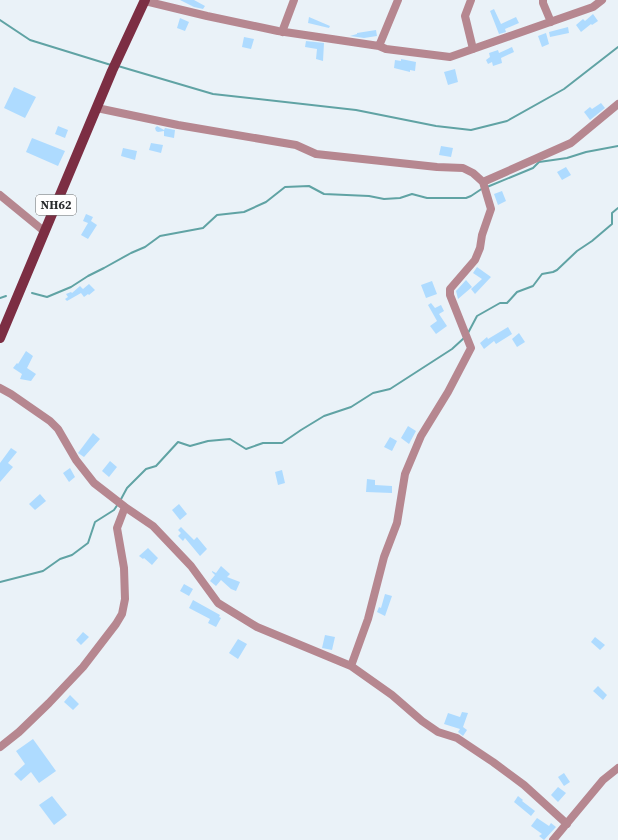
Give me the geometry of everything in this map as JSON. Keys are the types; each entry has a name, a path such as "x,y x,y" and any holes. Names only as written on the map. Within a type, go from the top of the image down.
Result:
{"main road":[{"name":"NH62","path":"0,338 112,71 146,0"}],"street":[{"path":"146,0 207,16 282,32 450,57 593,7 602,0"},
{"path":"282,32 294,0"},
{"path":"379,46 398,0"},
{"path":"471,0 465,16 473,49"},
{"path":"544,0 543,3 551,22"},
{"path":"483,184 572,143 618,104"},
{"path":"97,108 178,125 296,145 316,154 437,167 463,168 473,173 483,184 491,210 482,235 480,248 475,260 450,289 450,295 471,348 448,392 421,436 405,474 397,523 384,557 368,618 351,666"},
{"path":"0,195 45,232"},
{"path":"0,388 11,394 54,425 58,429 76,460 94,483 153,526 191,566 218,603 257,627 351,666 392,695 422,721 438,732 457,738 524,784 567,824"},
{"path":"0,746 19,732 50,703 83,667 122,614 125,600 124,568 117,528 121,504"},
{"path":"553,840 603,780 618,768"}],"building":[{"path":"180,0 194,0 205,6 203,9 194,7"},
{"path":"494,9 501,24 516,17 519,23 505,29 506,32 499,34 490,11"},
{"path":"593,14 598,21 592,25 591,24 581,32 576,25 583,19 585,21"},
{"path":"309,17 330,26 329,28 308,23"},
{"path":"180,18 189,22 185,31 177,28"},
{"path":"568,27 569,33 550,37 549,32"},
{"path":"376,30 377,36 364,38 350,36 357,33"},
{"path":"546,33 549,44 542,47 538,36"},
{"path":"244,37 254,39 251,49 242,47"},
{"path":"306,41 324,43 323,61 316,59 317,49 305,47"},
{"path":"512,47 514,52 501,58 502,63 493,66 492,62 488,64 486,60 490,57 489,53 498,50 499,53"},
{"path":"401,59 416,62 415,71 410,70 410,72 394,68 395,60 401,61"},
{"path":"455,69 458,82 448,85 444,72"},
{"path":"14,87 36,97 25,118 4,108"},
{"path":"601,103 605,108 590,120 584,112 590,107 592,109"},
{"path":"58,126 68,130 65,138 55,134"},
{"path":"157,126 164,130 165,128 175,130 174,138 164,136 164,131 156,131 155,128"},
{"path":"32,138 65,151 58,166 26,152"},
{"path":"151,143 163,145 161,153 149,150"},
{"path":"441,146 453,148 451,157 439,155"},
{"path":"123,148 137,151 135,160 121,156"},
{"path":"566,167 571,175 562,180 557,172"},
{"path":"502,191 506,201 498,205 494,194"},
{"path":"86,214 93,217 91,221 97,225 88,239 81,235 88,223 83,221"},
{"path":"477,267 491,277 475,294 471,289 482,279 473,273"},
{"path":"466,280 472,287 458,299 456,291"},
{"path":"432,281 437,294 426,298 421,285"},
{"path":"89,284 95,290 89,295 88,294 84,297 81,293 67,301 65,299 68,297 66,294 72,293 80,286 83,289"},
{"path":"431,303 435,308 441,305 444,311 439,314 447,326 436,334 430,326 437,321 428,305"},
{"path":"508,327 512,334 496,344 494,341 484,349 480,343 487,337 488,339"},
{"path":"519,333 525,342 517,347 512,339"},
{"path":"26,351 33,356 27,368 36,374 31,381 20,379 22,374 13,368 17,363 18,364"},
{"path":"408,426 416,431 409,444 401,438"},
{"path":"93,433 100,439 84,457 78,453"},
{"path":"390,437 397,441 392,451 384,447"},
{"path":"11,448 17,452 8,463 13,467 0,482 0,463"},
{"path":"110,461 117,467 109,477 102,471"},
{"path":"70,468 75,477 69,482 63,473"},
{"path":"282,470 285,483 278,485 275,472"},
{"path":"367,479 375,480 375,485 392,486 392,493 366,492"},
{"path":"40,494 46,501 35,510 29,504"},
{"path":"179,504 187,514 180,520 172,510"},
{"path":"181,527 194,540 197,537 207,549 200,556 185,538 183,541 178,536 181,533 178,530"},
{"path":"148,548 158,558 152,565 144,558 143,559 139,556"},
{"path":"221,566 230,574 227,577 240,582 236,591 231,589 221,580 216,586 210,581 215,575 212,571 216,573"},
{"path":"184,584 193,589 189,596 180,591"},
{"path":"385,594 392,596 385,616 377,612 379,607 381,608"},
{"path":"193,600 220,615 219,617 221,618 216,627 208,623 210,619 189,608"},
{"path":"83,632 89,637 81,645 76,640"},
{"path":"325,635 335,637 332,650 322,648"},
{"path":"595,637 605,645 600,650 591,642"},
{"path":"238,639 247,644 238,659 229,653"},
{"path":"598,686 607,695 603,700 593,691"},
{"path":"70,695 79,704 73,710 64,702"},
{"path":"462,712 468,713 463,727 467,730 463,736 458,732 460,729 444,724 448,713 460,717"},
{"path":"33,739 56,771 39,783 31,772 21,781 14,774 25,764 16,751"},
{"path":"564,773 570,782 564,786 558,777"},
{"path":"558,787 566,793 558,802 551,795"},
{"path":"52,796 67,815 54,825 39,805"},
{"path":"518,796 535,811 531,816 514,802"},
{"path":"537,818 549,826 551,823 556,827 544,840 539,836 542,834 531,826"}],"waterway":[{"path":"0,20 30,40 111,65"},
{"path":"118,66 213,94 356,110 436,126 471,130 507,121 564,89 618,47"},
{"path":"487,187 533,168 539,162 567,158 586,152 618,146"},
{"path":"32,293 47,297 71,287 88,276 145,247 160,236 203,228 217,215 244,212 266,202 285,187 309,186 324,194 369,196 384,199 400,198 412,194 427,198 466,198 483,188"},
{"path":"468,333 477,316 500,303 507,303 517,292 533,286 542,274 557,270 577,251 592,241 612,224 612,213 618,208"},
{"path":"0,298 6,296"},
{"path":"120,501 127,488 146,469 156,466 178,442 190,446 208,441 230,439 246,449 263,443 282,443 324,416 351,407 373,393 390,389 452,349 464,338"},
{"path":"0,582 43,571 60,559 72,555 88,543 95,522 114,510 118,504"}]}
